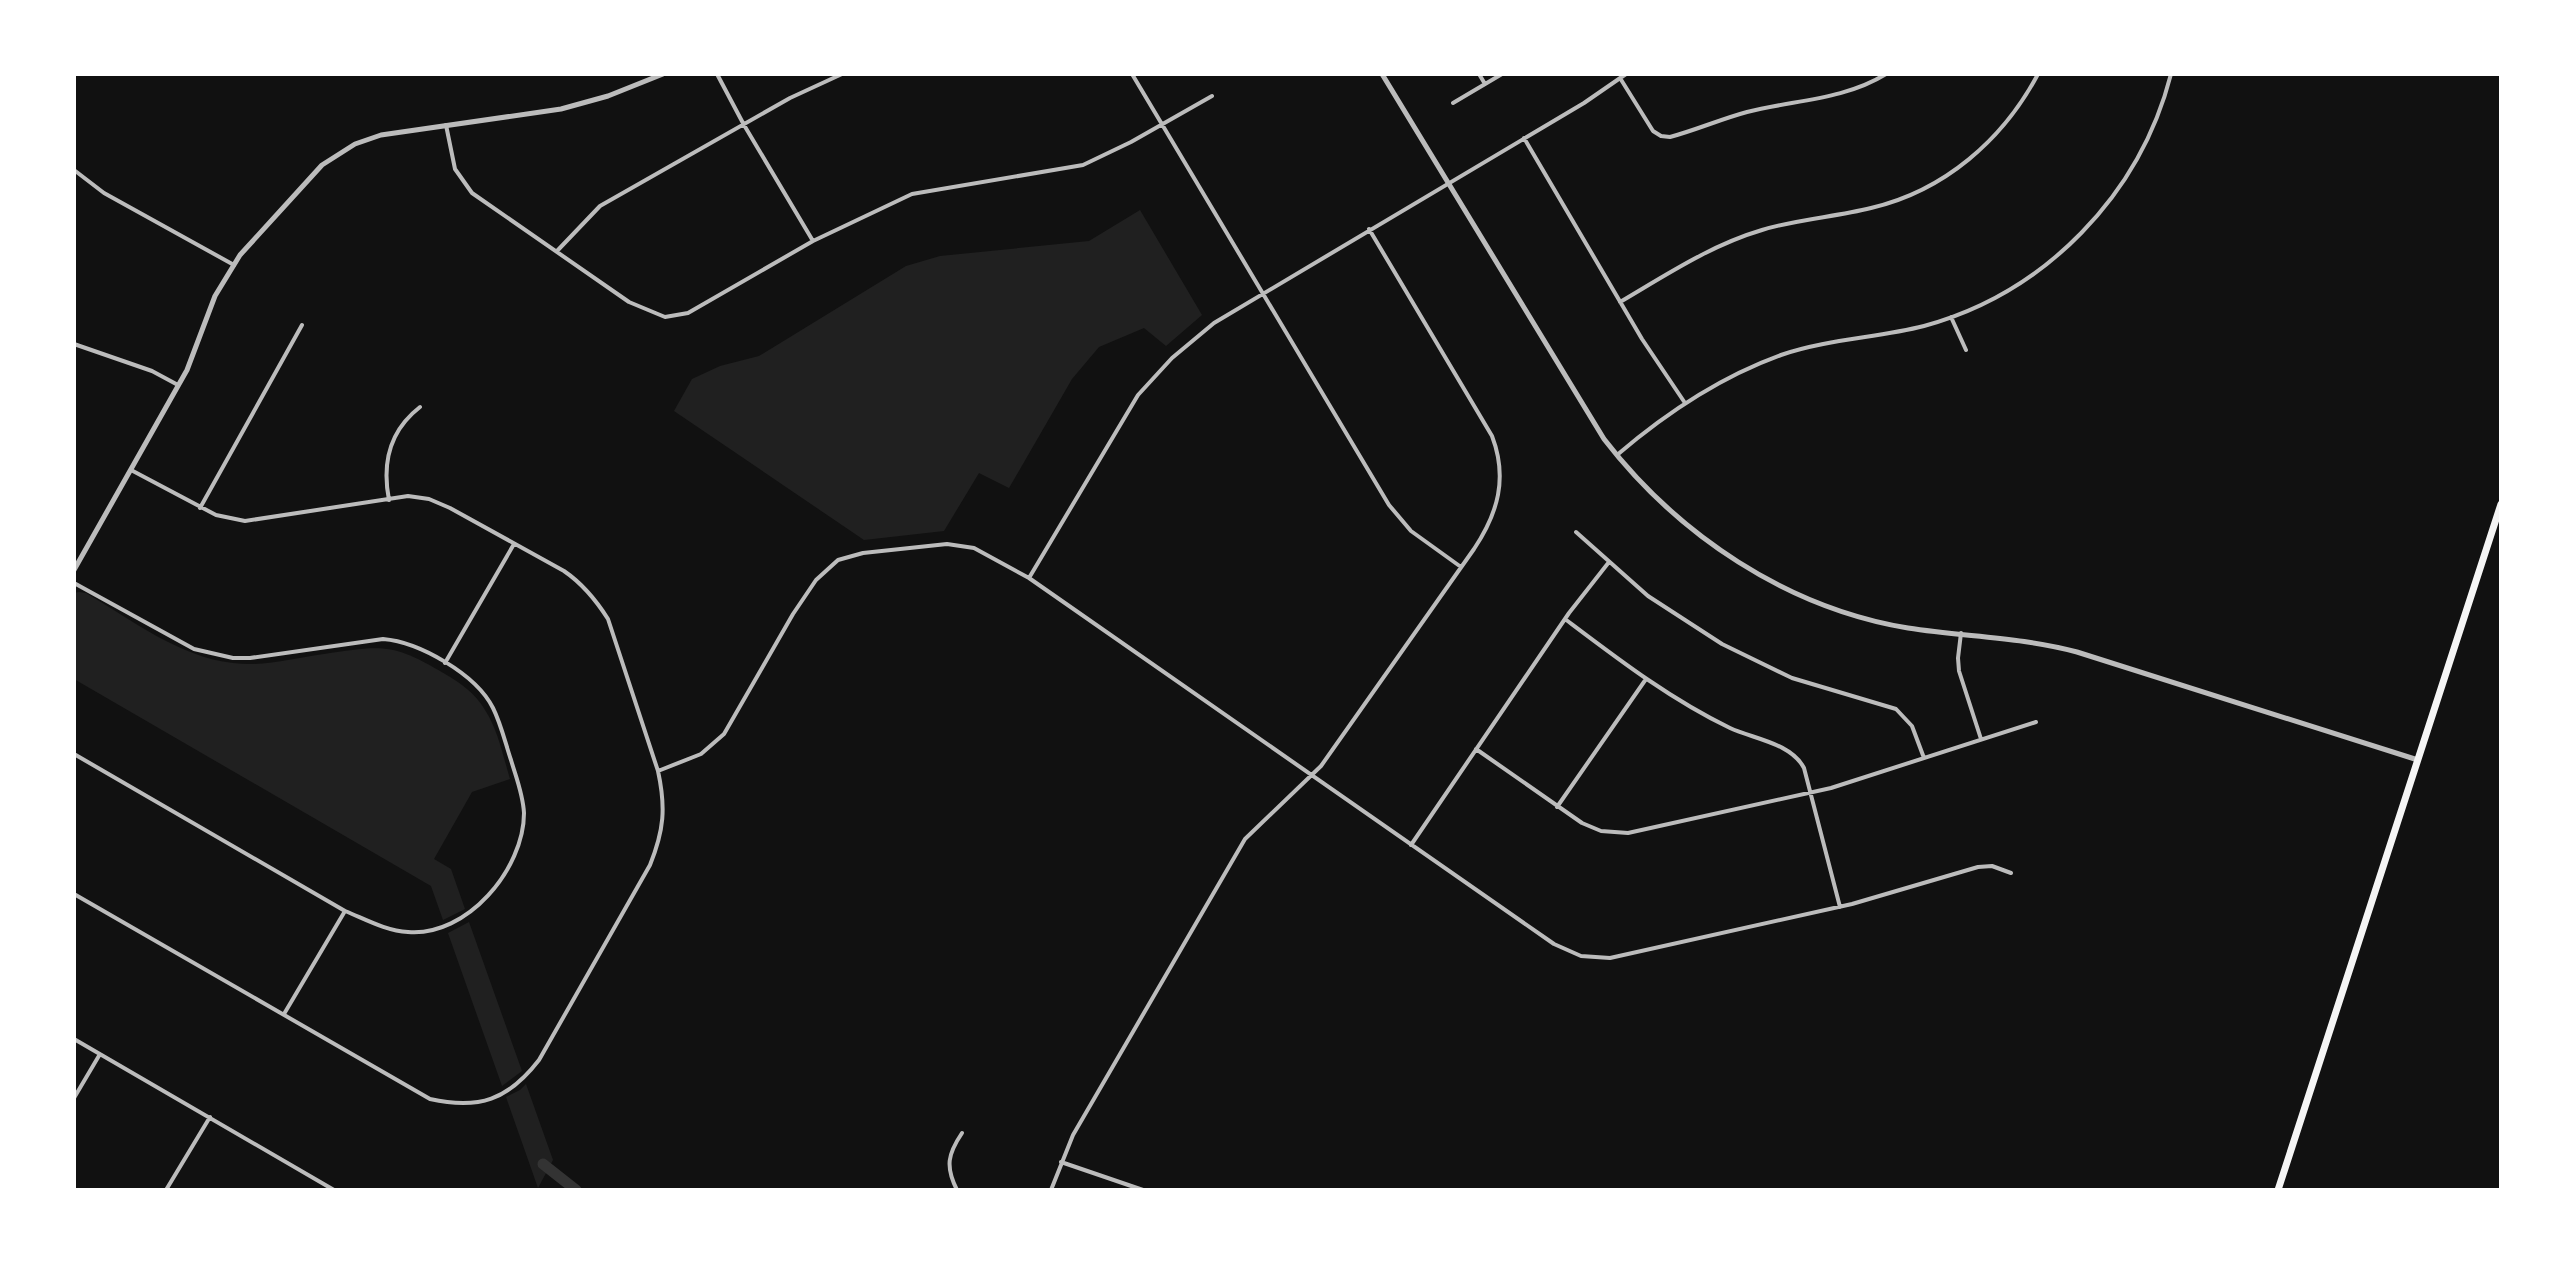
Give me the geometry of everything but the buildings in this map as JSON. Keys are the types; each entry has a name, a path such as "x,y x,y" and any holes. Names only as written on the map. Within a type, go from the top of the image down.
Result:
{"highway":[{"path":"2278,1190 2501,504"}],"street":[{"path":"74,570 178,385 198,346 215,296 234,265 304,182 332,157 355,144 381,135 561,109 608,96 663,74"},
{"path":"717,74 813,241"},
{"path":"557,251 600,206 790,98 842,74"},
{"path":"1132,74 1389,505 1411,531 1461,567"},
{"path":"1382,74 1592,422 1644,486 1702,537 1741,564 1826,606 1869,619 1909,628 2040,643 2077,652 2418,760"},
{"path":"1479,74 1485,84"},
{"path":"1453,103 1502,74"},
{"path":"1029,578 1138,395 1172,358 1214,323 1626,74"},
{"path":"1620,78 1653,131 1670,137 1743,113 1842,93 1886,74"},
{"path":"1620,302 1698,256 1738,239 1797,221 1873,208 1931,185 1965,163 1991,140 2011,118 2038,74"},
{"path":"1617,455 1685,403 1744,370 1786,353 1830,342 1905,330 1951,317 2027,279 2065,250 2091,225 2113,197 2138,157 2158,115 2171,74"},
{"path":"446,125 455,169 472,193 629,302 665,317 688,313 813,241 912,194 1083,165 1212,96"},
{"path":"1524,138 1653,357 1685,403"},
{"path":"74,170 104,193 234,265"},
{"path":"1051,1190 1073,1135 1245,839 1327,758 1488,528 1496,508 1501,481 1498,451 1492,436 1369,229"},
{"path":"1951,317 1966,350"},
{"path":"200,508 302,325"},
{"path":"74,344 152,371 178,385"},
{"path":"389,500 386,460 405,422 420,407"},
{"path":"74,894 430,1099 473,1105 495,1098 514,1087 539,1060 650,865 661,838 662,791 658,771 616,638 597,601 578,581 429,499 408,496 245,521 200,508 131,470"},
{"path":"1576,532 1666,609 1739,654 1812,685 1896,709 1912,726 1924,758"},
{"path":"445,663 514,544"},
{"path":"658,771 691,760 724,734 793,614 816,580 838,560 863,553 947,544 974,548 1029,578 1562,949 1590,958 1610,958 1840,907 1978,867 1992,866 2011,873"},
{"path":"1411,845 1565,619 1609,562"},
{"path":"74,583 176,640 213,654 250,658 383,639 400,640 445,663 477,685 493,707 522,796 522,831 517,848 479,907 447,926 409,932 381,926 345,911 74,754"},
{"path":"1565,619 1646,679 1716,721 1793,753 1804,768 1840,907"},
{"path":"1961,633 1959,671 1981,740"},
{"path":"1557,807 1646,679"},
{"path":"1476,749 1557,807 1591,827 1628,833 1811,793 2036,722"},
{"path":"284,1014 345,911"},
{"path":"74,1039 334,1190"},
{"path":"74,1098 100,1054"},
{"path":"166,1190 210,1117"},
{"path":"957,1190 950,1176 951,1150 962,1133"},
{"path":"1061,1162 1143,1190"}],"shaded area":[{"path":"1140,210 1202,315 1166,346 1144,328 1099,347 1072,379 1009,488 979,473 944,531 864,540 674,411 692,379 720,366 759,356 906,266 940,256 1089,241"},
{"path":"74,593 86,593 175,645 213,659 256,664 360,649 387,649 428,664 468,689 490,718 510,779 472,792 434,859 451,869 465,909 443,920 431,886 74,679"},
{"path":"469,922 522,1071 502,1086 448,933"},
{"path":"526,1084 553,1160 538,1188 506,1097"}],"waterway":[{"path":"543,1164 576,1190"}]}
